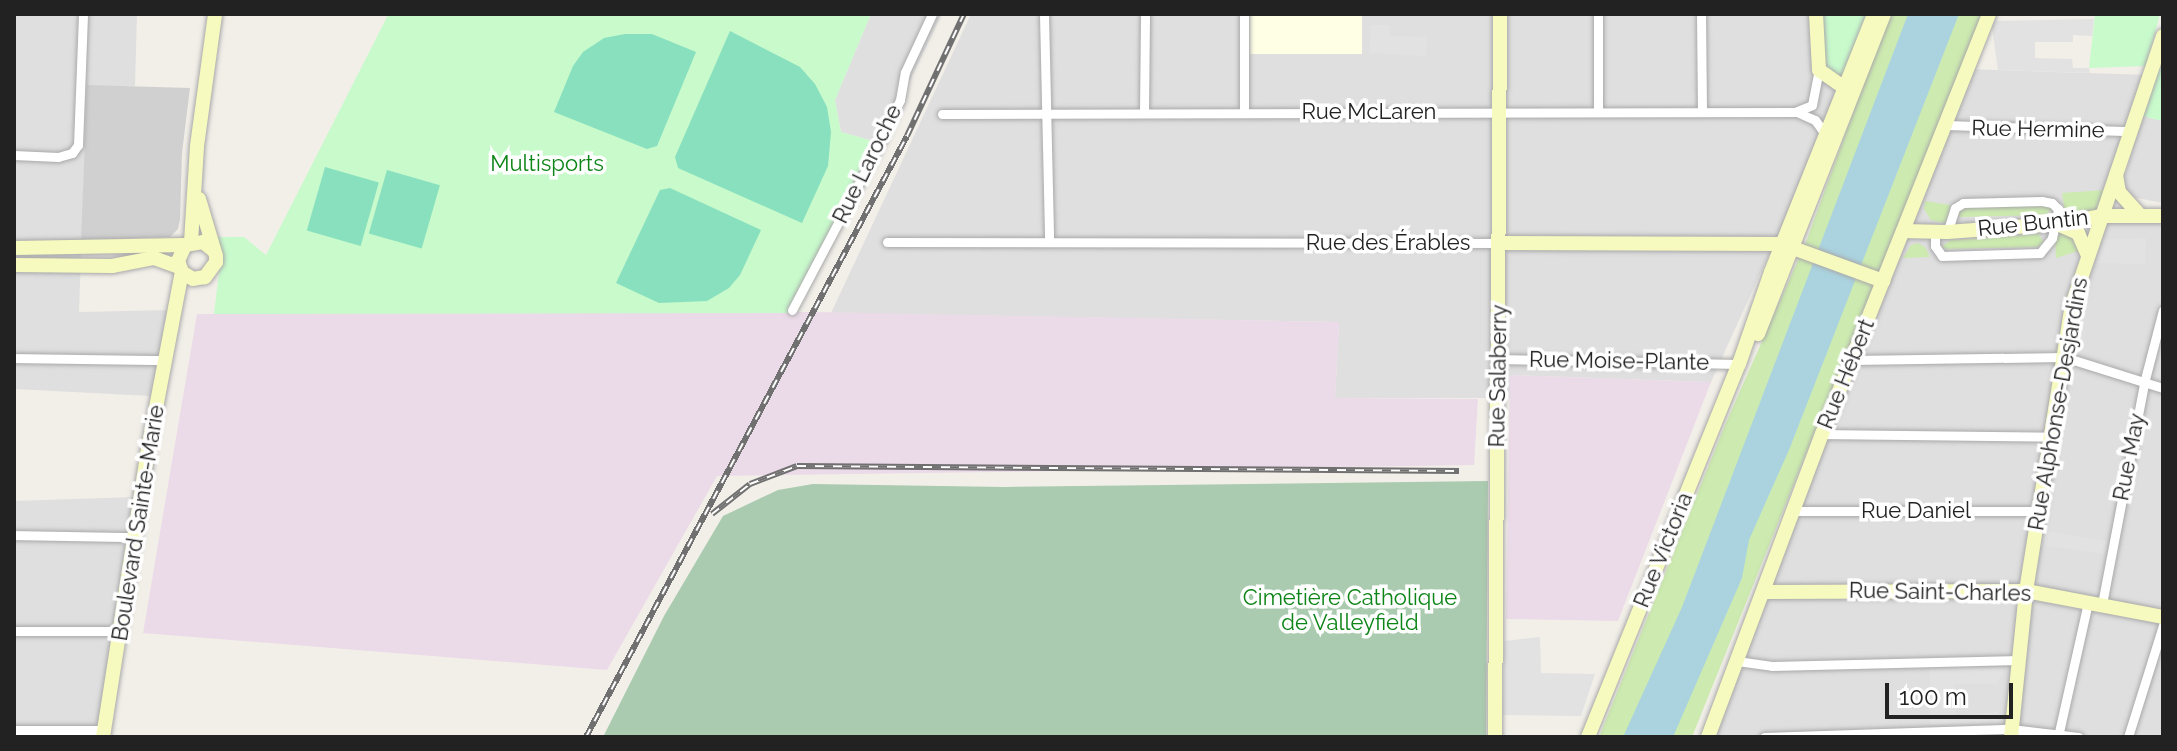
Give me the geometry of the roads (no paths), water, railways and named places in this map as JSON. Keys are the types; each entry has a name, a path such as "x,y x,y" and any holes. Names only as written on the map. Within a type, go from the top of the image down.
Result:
{"street":[{"path":"14,155 58,157 72,153 78,145 83,14"},
{"name":"Boulevard Sainte-Marie","path":"104,733 134,537 176,310 181,270 179,255 188,244 197,191 197,146 215,14"},
{"name":"Rue Laroche","path":"792,310 876,151 900,100 905,72 932,14"},
{"path":"1044,14 1049,242"},
{"path":"1144,113 1145,14"},
{"path":"1244,14 1244,112"},
{"name":"Rue Salaberry","path":"1495,737 1500,14"},
{"path":"1598,14 1598,112"},
{"path":"1701,14 1702,112"},
{"path":"1795,112 1812,105 1819,70 1816,14"},
{"name":"Rue Victoria","path":"1787,246 1825,134 1849,91 1874,14"},
{"name":"Rue Victoria","path":"1588,737 1849,91 1884,14"},
{"name":"Rue Hébert","path":"1708,737 1822,434 1989,14"},
{"name":"Rue Alphonse-Desjardins","path":"2011,733 2026,591 2072,305 2163,36"},
{"path":"1819,70 1849,91"},
{"path":"1795,112 1815,120 1825,134"},
{"name":"Rue McLaren","path":"942,114 1795,112"},
{"name":"Rue Hermine","path":"1946,125 2131,131"},
{"path":"2116,174 2119,192 2139,214"},
{"name":"Boulevard Sainte-Marie","path":"176,310 199,279 214,269 213,250 197,191"},
{"path":"1915,201 1919,216 1941,232"},
{"path":"1963,203 2052,203 2058,209 2057,224 2044,251 2029,254 1942,256 1935,246 1955,208 1963,203"},
{"name":"Rue Buntin","path":"1903,231 1941,232 2057,224 2102,216 2163,216"},
{"path":"2057,224 2078,233 2088,255"},
{"path":"14,248 203,242 213,250"},
{"name":"Rue des Érables","path":"887,242 1787,246 1883,281"},
{"path":"14,265 112,266 154,258 199,279"},
{"name":"Rue May","path":"2059,732 2095,603 2163,310"},
{"path":"1852,360 2064,357 2163,388"},
{"path":"14,358 166,360"},
{"name":"Rue Moise-Plante","path":"1498,359 1739,364"},
{"path":"1822,434 2052,437"},
{"name":"Rue Daniel","path":"1793,511 2038,511"},
{"path":"14,535 134,537"},
{"name":"Rue Saint-Charles","path":"1763,592 2026,591 2163,617"},
{"path":"2128,737 2163,625"},
{"path":"14,631 120,631"},
{"path":"1737,661 1772,666 2019,660"},
{"path":"14,730 104,733"},
{"path":"1764,737 2059,732 2079,737"}],"water":[{"path":"1908,14 1959,14 1789,450 1749,540 1742,578 1673,737 1623,737 1682,607"}],"railway":[{"path":"586,737 907,136 964,14"},
{"path":"712,514 750,484 797,466 1459,471"}],"park label":[{"name":"Multisports","path":"547,164"},
{"name":"Cimetière Catholique de Valleyfield","path":"1350,610"}]}
